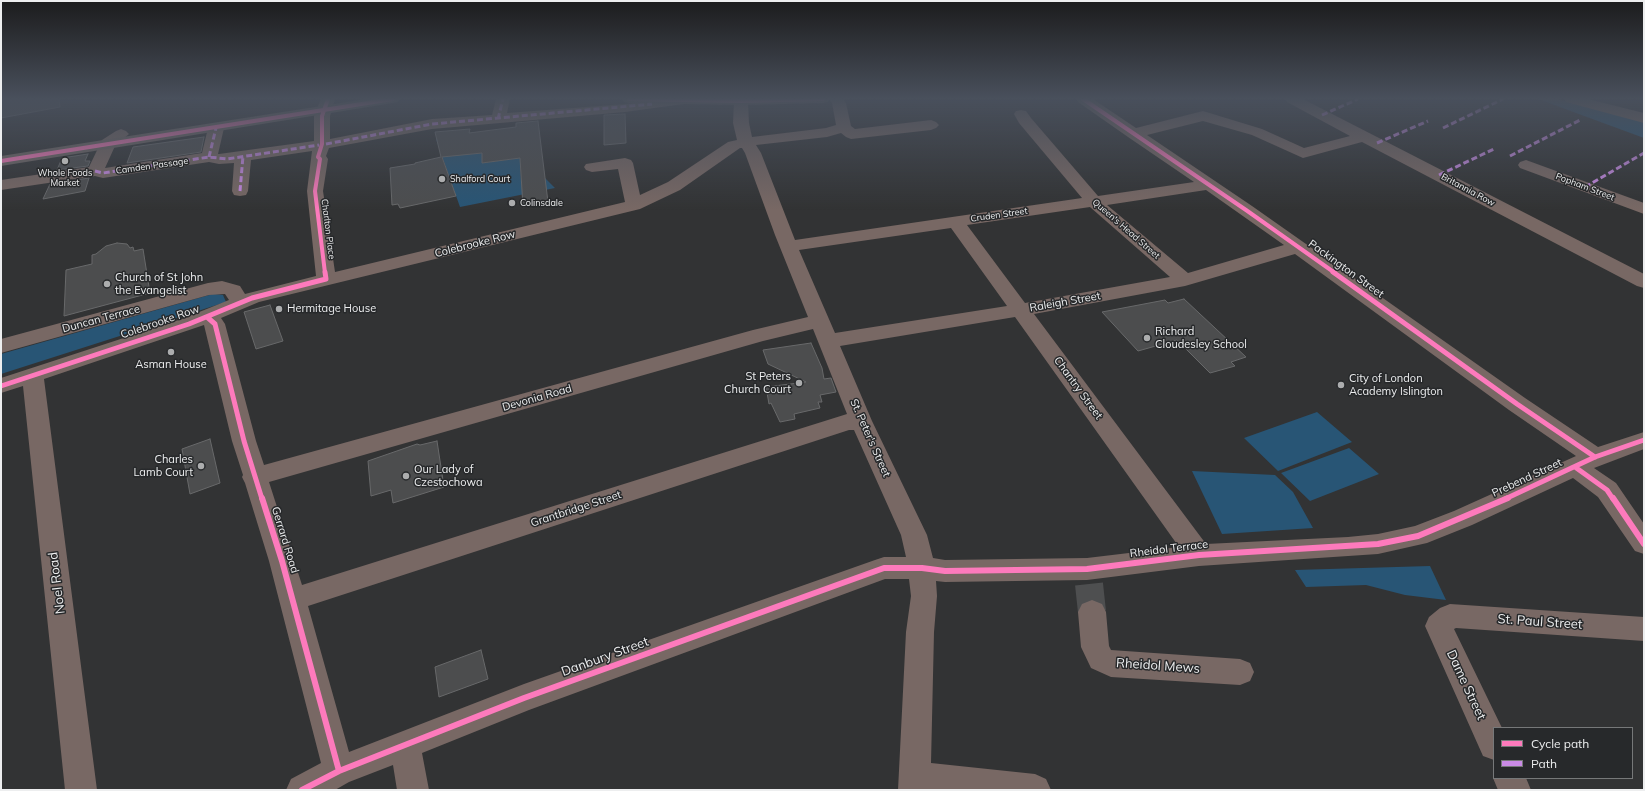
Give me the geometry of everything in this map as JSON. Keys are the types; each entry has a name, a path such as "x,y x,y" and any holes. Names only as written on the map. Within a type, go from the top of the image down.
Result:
{"highway":[{"path":"1,161 134,136"},
{"path":"1,154 143,136"}],"street":[{"path":"209,158 214,136"},
{"name":"Charlton Place","path":"322,136 322,144 318,157 319,166 315,192 326,279"},
{"name":"Camden Passage","path":"1,185 95,171 103,173 209,158 219,160 366,136"},
{"name":"St. Peter's Street","path":"744,136 753,153 789,246 861,421 914,535 922,568 924,596 920,632 914,783"},
{"name":"Colebrooke Row","path":"1,386 207,316 242,301 279,290 634,205 674,186 730,146 746,142 795,136"},
{"name":"Queen's Head Street","path":"1035,136 1094,202 1184,280"},
{"name":"Packington Street","path":"1136,136 1298,247 1517,404 1585,462 1607,490 1644,544"},
{"path":"1266,136 1303,153 1363,137"},
{"name":"Britannia Row","path":"1363,137 1644,282"},
{"path":"95,171 115,139"},
{"path":"240,191 243,156"},
{"path":"592,167 625,163 634,205"},
{"name":"Popham Street","path":"1526,165 1644,209"},
{"name":"Cruden Street","path":"789,246 1209,185"},
{"name":"Chantry Street","path":"955,221 1199,555"},
{"name":"Raleigh Street","path":"824,331 1021,310 1184,280 1298,247"},
{"name":"Duncan Terrace","path":"1,346 208,289 222,287 233,290 237,298 242,301"},
{"name":"Gerrard Road","path":"207,316 215,324 254,477 282,561 339,771"},
{"name":"Devonia Road","path":"254,477 760,335 824,331"},
{"name":"Noel Road","path":"33,375 81,790"},
{"name":"Grantbridge Street","path":"292,600 848,422 861,421"},
{"name":"Prebend Street","path":"1418,536 1463,518 1585,462 1644,440"},
{"name":"Rheidol Terrace","path":"922,568 945,571 1088,576 1199,555 1278,550 1348,548 1418,536"},
{"name":"Danbury Street","path":"302,790 339,771 524,698 840,583 884,568 922,568"},
{"name":"Rheidol Mews","path":"1092,612 1096,647 1101,659 1111,664 1240,672"},
{"name":"St. Paul Street","path":"1439,626 1450,616 1644,629"},
{"name":"Dame Street","path":"1439,626 1493,743"},
{"path":"404,745 413,790"},
{"path":"1510,779 1515,790"},
{"path":"914,783 1034,790"}],"shaded area":[{"path":"443,138 469,154 482,153 482,163 520,158 521,181 545,178 555,188 460,207 436,139"},
{"path":"213,294 223,295 226,302 1,374 1,354"},
{"path":"1317,412 1352,442 1278,471 1244,438"},
{"path":"1349,448 1379,474 1310,501 1281,473"},
{"path":"1192,471 1275,475 1293,492 1313,528 1222,534"},
{"path":"1430,566 1446,600 1405,595 1366,585 1306,587 1295,570"}],"building":[{"path":"436,136 540,136 548,202 523,207 520,158 482,163 482,153 442,157 456,196 400,208 398,204 392,205 390,168 415,164 441,157"},
{"path":"604,136 626,136 626,143 604,145"},
{"path":"204,137 201,152 127,163 133,147"},
{"path":"88,154 85,161 90,161 88,166 57,170 62,158"},
{"path":"89,178 85,191 43,199 50,184"},
{"name":"Church of St John the Evangelist","path":"117,243 127,244 130,248 133,247 134,251 143,249 150,293 64,316 66,270 92,264 92,255 96,254 106,246"},
{"path":"1184,299 1246,357 1231,362 1235,366 1210,373 1177,340 1138,351 1102,312 1165,300 1168,303"},
{"path":"270,305 283,341 256,349 244,312"},
{"name":"St Peters Church Court","path":"811,343 822,368 824,379 831,378 836,392 820,395 822,402 818,402 820,408 794,414 795,419 780,422 771,403 769,404 766,387 806,382 768,364 763,350"},
{"name":"Charles Lamb Court","path":"210,439 220,483 190,494 182,449"},
{"name":"Our Lady of Czestochowa","path":"437,441 444,487 393,503 391,490 371,496 368,461 417,444 420,445"},
{"path":"481,650 488,679 439,697 435,667"}],"tunnel":[{"path":"1089,584 1092,612"}],"marked path":[{"path":"209,157 214,136"},
{"path":"326,144 369,136"},
{"path":"1377,143 1393,136"},
{"path":"1510,156 1549,136"},
{"path":"95,171 103,173 209,157 227,159 319,145"},
{"path":"1439,175 1494,149"},
{"path":"1585,187 1644,153"},
{"path":"240,191 243,156"}],"cycle path":[{"path":"1,161 160,136"},
{"path":"1,386 189,324 252,298 326,279 315,191 320,159 318,157 322,144 322,136"},
{"path":"1137,136 1246,210 1517,404 1595,457"},
{"path":"207,317 215,324 244,441 282,561 339,771"},
{"path":"302,790 339,771 524,698 884,568 922,568 945,571 1087,569 1199,555 1378,544 1418,536 1463,518 1546,481 1595,457 1644,440"},
{"path":"1575,467 1607,490 1644,544"}],"place":[{"name":"Whole Foods Market","path":"65,161"},
{"name":"Shalford Court","path":"442,179"},
{"name":"Colinsdale","path":"512,203"},
{"name":"Church of St John the Evangelist","path":"107,284"},
{"name":"Hermitage House","path":"279,309"},
{"name":"Richard Cloudesley School","path":"1147,338"},
{"name":"Asman House","path":"171,352"},
{"name":"St Peters Church Court","path":"799,383"},
{"name":"City of London Academy Islington","path":"1341,385"},
{"name":"Charles Lamb Court","path":"201,466"},
{"name":"Our Lady of Czestochowa","path":"406,476"}]}
